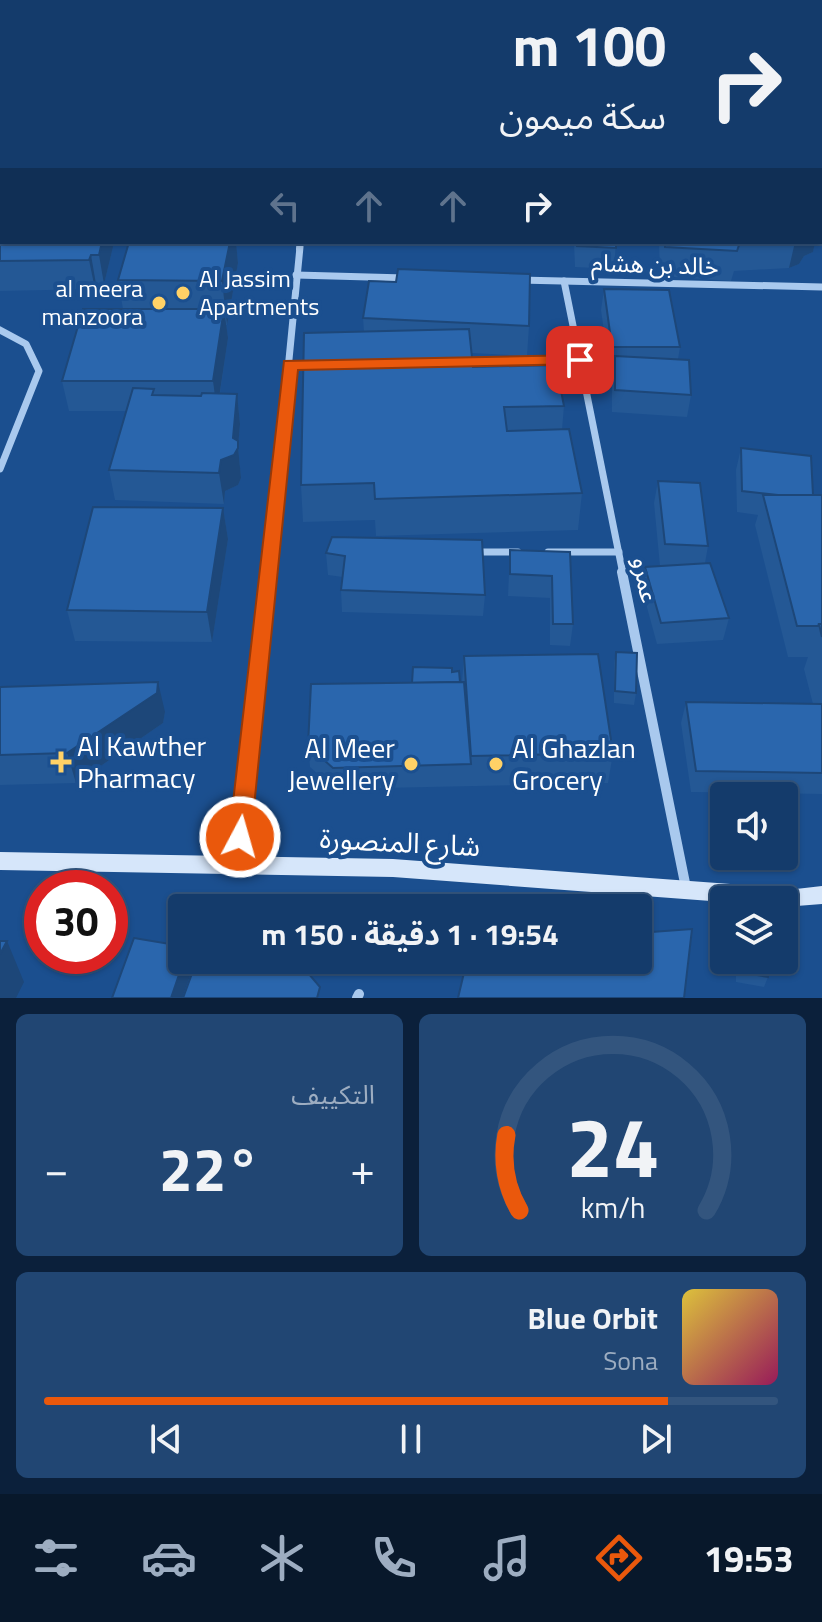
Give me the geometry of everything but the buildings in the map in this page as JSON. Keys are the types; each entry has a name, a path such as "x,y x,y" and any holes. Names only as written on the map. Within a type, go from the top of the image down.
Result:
{"main road":[{"name":"شارع المنصورة","path":"0,861 393,868 710,890"},
{"name":"شارع المنصورة","path":"798,898 822,895"},
{"name":"شارع المنصورة","path":"798,899 822,905"}],"street":[{"path":"237,863 290,365 300,244"},
{"path":"296,275 420,278"},
{"name":"خالد بن هشام","path":"516,280 822,287"},
{"name":"عمرو","path":"564,281 686,888"},
{"path":"0,330 27,344 36,357 39,371 0,469"},
{"path":"458,362 580,360"},
{"path":"290,365 305,365"},
{"path":"463,552 525,552"},
{"path":"541,552 619,552"}],"place":[{"name":"Al Jassim Apartments","path":"183,293"},
{"name":"al meera manzoora","path":"159,303"},
{"name":"Al Kawther Pharmacy","path":"61,762"},
{"name":"Al Meer Jewellery","path":"411,764"},
{"name":"Al Ghazlan Grocery","path":"496,764"}],"route":[{"path":"240,837 290,365 580,360"}]}
